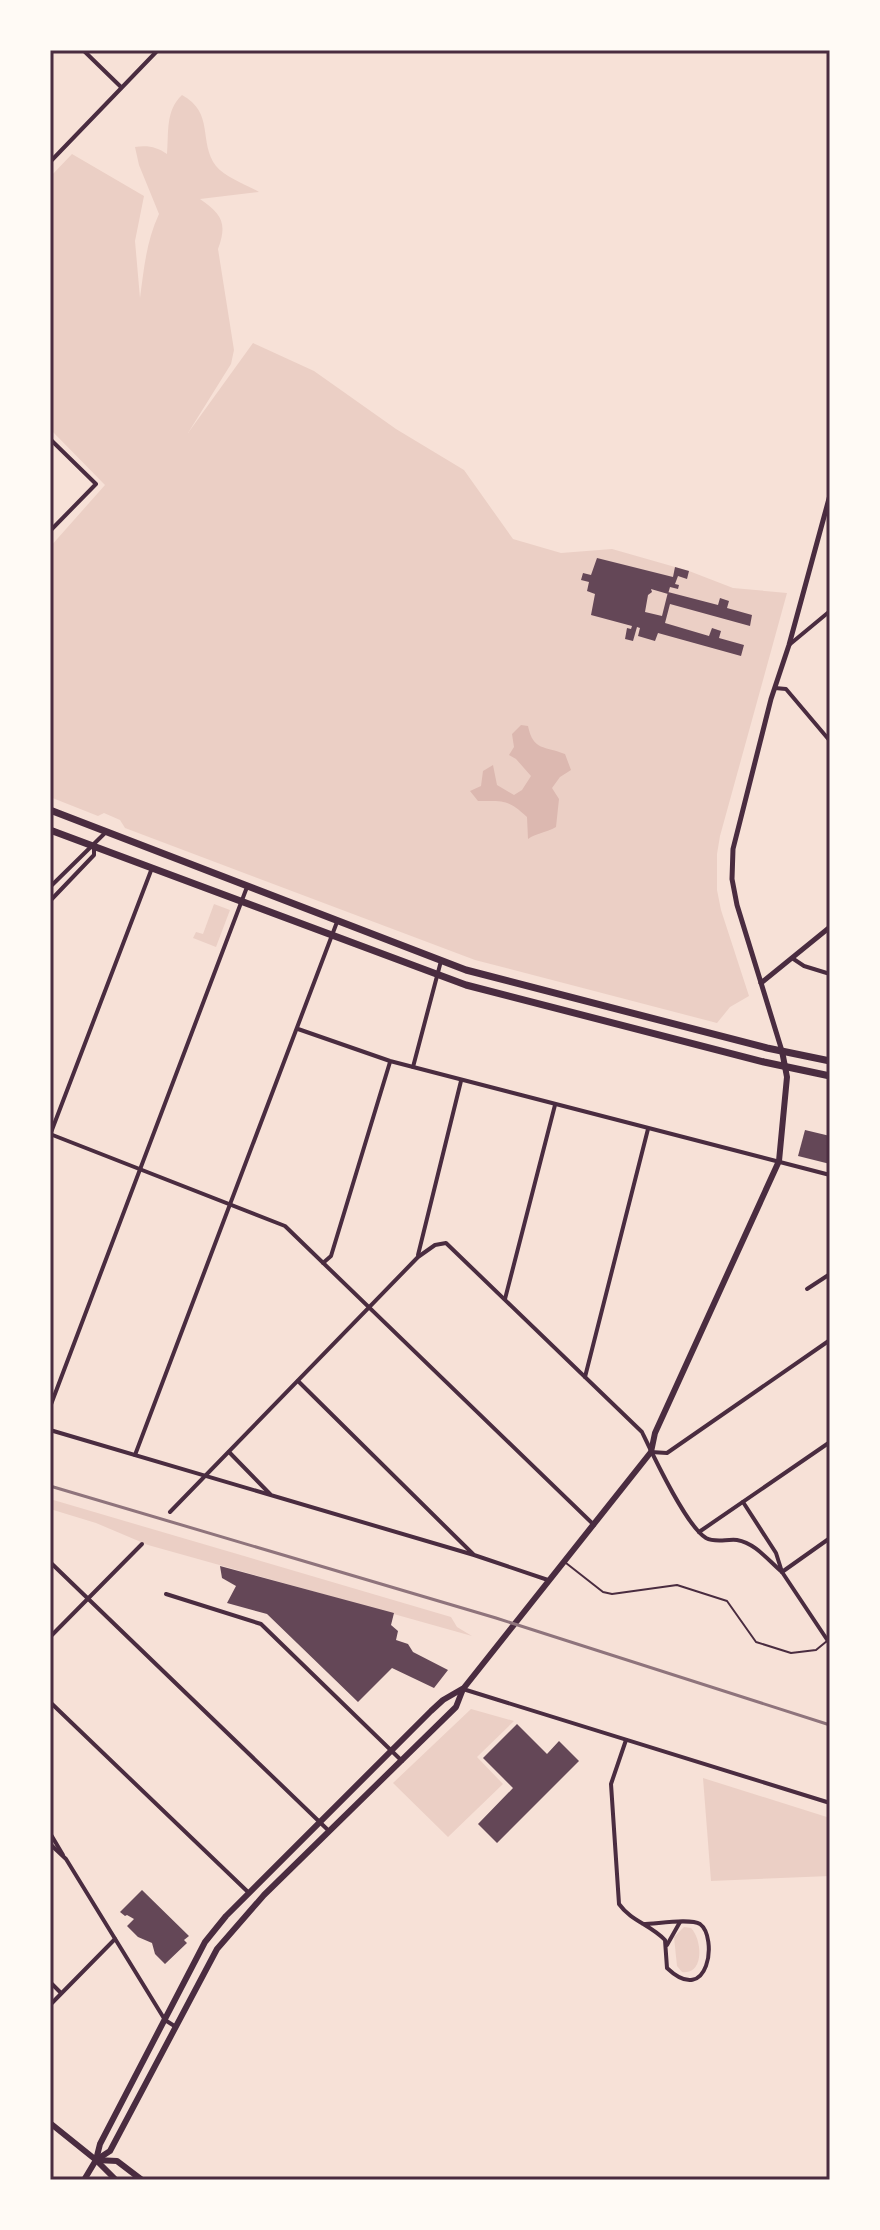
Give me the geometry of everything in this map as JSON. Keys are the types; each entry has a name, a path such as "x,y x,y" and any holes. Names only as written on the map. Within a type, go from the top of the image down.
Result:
{"main road":[{"path":"50,810 441,961 830,1061"},
{"path":"50,830 437,975 706,1048 830,1076"},
{"path":"96,2160 110,2151 217,1949 257,1903 456,1707 463,1689 651,1452 655,1433 779,1161 786,1091 782,1051"},
{"path":"84,2180 205,1942 226,1916 443,1700 463,1689"},
{"path":"249,1894 257,1903"},
{"path":"50,2123 116,2180"},
{"path":"96,2160 117,2161 142,2180"}],"street":[{"path":"83,50 122,88"},
{"path":"51,161 158,50"},
{"path":"50,439 96,484 50,531"},
{"path":"782,1051 737,905 732,879 733,849 830,495"},
{"path":"789,645 830,611"},
{"path":"775,688 786,689 830,741"},
{"path":"50,887 106,831"},
{"path":"50,901 94,855 94,846"},
{"path":"152,868 50,1135 285,1226 595,1526"},
{"path":"50,1407 247,887"},
{"path":"135,1455 337,922"},
{"path":"761,983 830,927"},
{"path":"792,958 804,966 830,974"},
{"path":"413,1067 441,961"},
{"path":"298,1029 390,1061 830,1175"},
{"path":"323,1263 331,1256 390,1061"},
{"path":"418,1257 461,1080"},
{"path":"505,1299 555,1105"},
{"path":"585,1377 648,1129"},
{"path":"170,1512 418,1257 435,1245 446,1243 642,1432 699,1532 712,1540 737,1540 750,1544 782,1572 829,1641"},
{"path":"807,1289 830,1274"},
{"path":"651,1452 667,1453 830,1340"},
{"path":"298,1381 474,1555"},
{"path":"50,1430 474,1555 551,1581"},
{"path":"699,1532 830,1442"},
{"path":"229,1452 272,1496"},
{"path":"743,1502 776,1553 782,1572"},
{"path":"782,1572 830,1538"},
{"path":"50,1637 142,1544"},
{"path":"50,1562 329,1831"},
{"path":"166,1594 261,1624 402,1761"},
{"path":"463,1689 830,1803"},
{"path":"50,1702 249,1894"},
{"path":"626,1740 611,1784 619,1904 626,1914 665,1940 667,1968 674,1975 694,1980 705,1973 709,1964 706,1931 699,1924 691,1921 643,1924"},
{"path":"50,1833 165,2020 176,2027"},
{"path":"50,1844 66,1859"},
{"path":"666,1947 680,1922"},
{"path":"50,2005 115,1939"},
{"path":"50,1982 61,1993"}],"lane":[{"path":"565,1562 603,1592 612,1594 677,1585 727,1601 756,1642 784,1651 806,1653 829,1641"}],"shaded area":[{"path":"182,95 199,110 216,166 259,192 200,199 221,220 218,249 234,350 231,364 188,433 253,343 314,371 396,429 464,470 513,539 561,553 612,549 689,571 733,588 787,593 717,854 717,890 721,910 749,996 730,1007 717,1023 475,960 125,828 120,820 104,813 98,816 50,797 50,547 105,485 50,429 50,177 72,154 144,196 135,241 140,298 148,245 159,214 135,147 152,147 167,154 170,115"},
{"path":"521,725 528,726 537,744 565,754 571,770 560,777 552,788 559,799 556,827 528,839 527,817 520,811 505,802 478,801 470,791 481,786 483,771 493,765 497,785 514,795 522,790 531,776 509,755 514,747 512,734"},
{"path":"214,904 230,910 216,947 193,938 196,932 203,934"},
{"path":"50,1499 451,1617 457,1627 472,1636 148,1545 96,1523 50,1509"},
{"path":"471,1709 514,1721 477,1757 503,1784 448,1837 393,1783"},
{"path":"703,1778 830,1818 830,1876 711,1881"},
{"path":"684,1927 691,1928 695,1933 699,1955 695,1968 682,1972 677,1966 674,1937"}],"building":[{"path":"597,558 673,577 675,567 689,571 687,579 678,576 675,584 679,585 678,589 670,587 669,592 718,605 720,598 729,601 727,608 752,615 750,626 670,604 665,623 709,636 712,628 721,631 719,638 744,645 741,656 658,633 655,641 638,636 640,628 637,627 633,641 625,639 627,628 631,629 632,626 591,615 595,594 587,591 589,582 581,580 583,573 591,575","holes":["651,589 668,594 662,616 645,612"]},
{"path":"805,1130 830,1136 830,1164 798,1156"},
{"path":"220,1566 394,1613 391,1625 398,1631 396,1640 408,1644 413,1652 448,1670 434,1688 392,1668 358,1702 267,1614 227,1603 236,1586 222,1578"},
{"path":"517,1724 547,1754 559,1741 579,1761 497,1843 478,1824 513,1788 483,1758"},
{"path":"142,1890 189,1936 184,1940 187,1943 165,1964 155,1954 152,1943 138,1937 127,1926 134,1919 120,1912"}],"railway":[{"path":"50,1486 496,1618 830,1725"}]}
